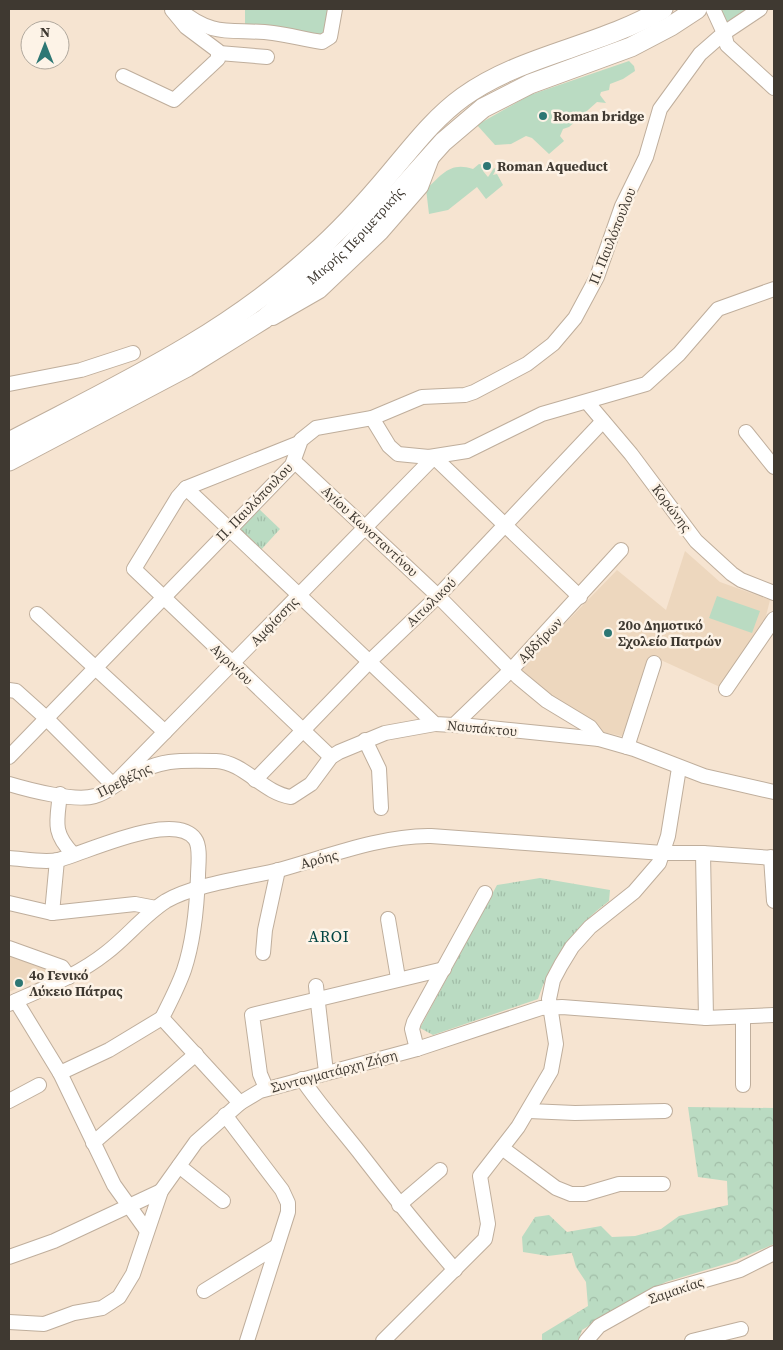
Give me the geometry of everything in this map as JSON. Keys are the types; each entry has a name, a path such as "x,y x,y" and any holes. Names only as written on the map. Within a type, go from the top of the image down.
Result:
{"main road":[{"name":"Μικρής Περιμετρικής","path":"9,442 171,356 258,300 301,266 336,233 427,130 462,98 512,69 610,36 663,9"},
{"name":"Μικρής Περιμετρικής","path":"9,461 187,367 248,331 302,290 344,252 434,152 466,121 500,98 530,84 631,47 671,26 697,9"}],"street":[{"path":"172,9 175,16 186,28 219,53 267,57"},
{"path":"179,9 195,21 214,30 271,32 322,42 330,37 335,9"},
{"name":"Π. Παυλόπουλου","path":"9,756 162,596 295,462 300,443 306,434 321,426 372,418 418,398 465,395 474,392 532,361 560,336 575,318 600,271 622,206 646,157 660,109 695,60 710,44 719,21 760,9"},
{"path":"719,21 727,45 774,88"},
{"path":"123,76 174,100 215,63 219,53"},
{"path":"372,418 389,446 398,454 434,457 467,451 542,414 646,384 680,354 718,309 774,289"},
{"path":"9,384 81,370 133,353"},
{"name":"Κορώνης","path":"587,402 696,541 732,574 741,580 774,593"},
{"name":"Αιτωλικού","path":"255,780 370,661 438,596 506,526 603,421"},
{"path":"746,432 774,467"},
{"path":"184,490 300,443"},
{"path":"434,457 580,597"},
{"name":"Αμφίσσης","path":"113,785 434,457"},
{"name":"Αγίου Κωνσταντίνου","path":"295,462 367,527 511,670 547,701 590,727 600,739"},
{"name":"Ναυπάκτου","path":"184,490 370,661 435,724 600,739 627,747 679,768 750,788 774,792"},
{"name":"Αγρινίου","path":"184,490 134,569 330,757"},
{"name":"Αβδήρων","path":"454,725 511,670 580,597 621,550"},
{"path":"37,614 165,732"},
{"path":"726,689 774,619"},
{"path":"627,747 654,663"},
{"path":"9,690 16,690 113,785"},
{"path":"330,757 365,740 403,729 435,724"},
{"path":"365,740 379,769 381,808"},
{"name":"Πρεβέζης","path":"9,784 60,794 94,796 153,765 170,761 227,762 255,780 290,797 311,784 330,757"},
{"path":"383,1341 487,1236 488,1224 480,1178 483,1171 528,1112 548,1076 556,1054 549,998 553,980 572,947 604,914 639,887 656,867 663,853 679,768"},
{"path":"60,794 56,828 60,839 73,854"},
{"path":"9,858 56,860 153,829 177,830 192,836 197,843 197,890 186,964 162,1018 109,1050 60,1073"},
{"name":"Αρόης","path":"12,1002 69,977 105,954 156,908 171,899 197,890 410,836 663,853 704,853 772,857"},
{"path":"704,853 706,1018"},
{"path":"772,857 774,901"},
{"path":"52,913 56,860"},
{"path":"264,953 265,930 278,870"},
{"path":"417,1049 412,1029 414,1022 486,893"},
{"path":"9,903 52,913 135,904 156,908"},
{"path":"388,919 398,978"},
{"path":"9,948 62,967 69,977"},
{"path":"266,1088 260,1074 252,1015 318,1000 398,978 444,969"},
{"path":"316,986 326,1072"},
{"path":"12,1002 60,1073 93,1143 127,1205 147,1231"},
{"name":"Συνταγματάρχη Ζήση","path":"9,1322 41,1325 74,1313 102,1308 116,1300 129,1283 161,1191 196,1142 240,1103 266,1088 417,1049 524,1013 550,1007 706,1018 774,1016"},
{"path":"162,1018 240,1103"},
{"path":"743,1018 743,1085"},
{"path":"93,1143 196,1054"},
{"path":"302,1079 322,1108 399,1205 454,1270"},
{"path":"9,1101 39,1085"},
{"path":"528,1112 665,1111"},
{"path":"225,1115 287,1200 288,1209 247,1341"},
{"path":"502,1148 556,1188 571,1194 581,1194 619,1184 663,1184"},
{"path":"179,1166 223,1201"},
{"path":"399,1205 440,1170"},
{"path":"9,1257 54,1241 127,1205 161,1191"},
{"path":"204,1291 277,1246"},
{"name":"Σαμακίας","path":"586,1341 599,1326 656,1294 740,1270 774,1253"},
{"path":"692,1341 742,1329"}],"shaded area":[{"path":"685,551 720,582 770,600 763,628 720,687 652,656 626,737 603,732 587,719 552,699 518,672 617,570 666,610"},
{"name":"4ο Γενικό Λύκειο Πάτρας","path":"9,956 51,971 9,992"}],"green space":[{"path":"245,9 330,9 326,37 245,28"},
{"path":"718,9 751,9 729,25"},
{"path":"629,61 634,66 635,71 623,79 610,84 609,90 601,92 600,95 606,103 597,102 569,127 563,129 560,136 564,141 549,154 532,138 526,136 511,144 495,145 477,125 530,95"},
{"path":"479,164 487,166 483,171 488,177 494,168 496,169 493,175 497,174 503,185 486,199 477,187 448,210 429,214 426,189 442,174 452,168 465,167 473,169"},
{"path":"258,508 280,529 260,551 237,530"},
{"path":"717,596 760,611 752,633 709,618"},
{"path":"540,878 610,890 609,901 585,922 557,957 538,999 433,1035 420,1028 497,885"},
{"path":"688,1107 774,1108 774,1244 732,1262 666,1282 634,1298 582,1330 578,1341 542,1341 542,1334 588,1306 586,1282 576,1267 572,1253 548,1256 523,1252 522,1237 535,1217 549,1215 567,1232 601,1226 612,1237 635,1236 661,1229 679,1216 728,1205 727,1181 698,1177"}],"place":[{"name":"Roman bridge","path":"543,116"},
{"name":"Roman Aqueduct","path":"487,166"},
{"name":"20ο Δημοτικό Σχολείο Πατρών","path":"608,633"},
{"name":"4ο Γενικό Λύκειο Πάτρας","path":"19,983"}],"district":[{"name":"AROI","path":"329,936"}]}
